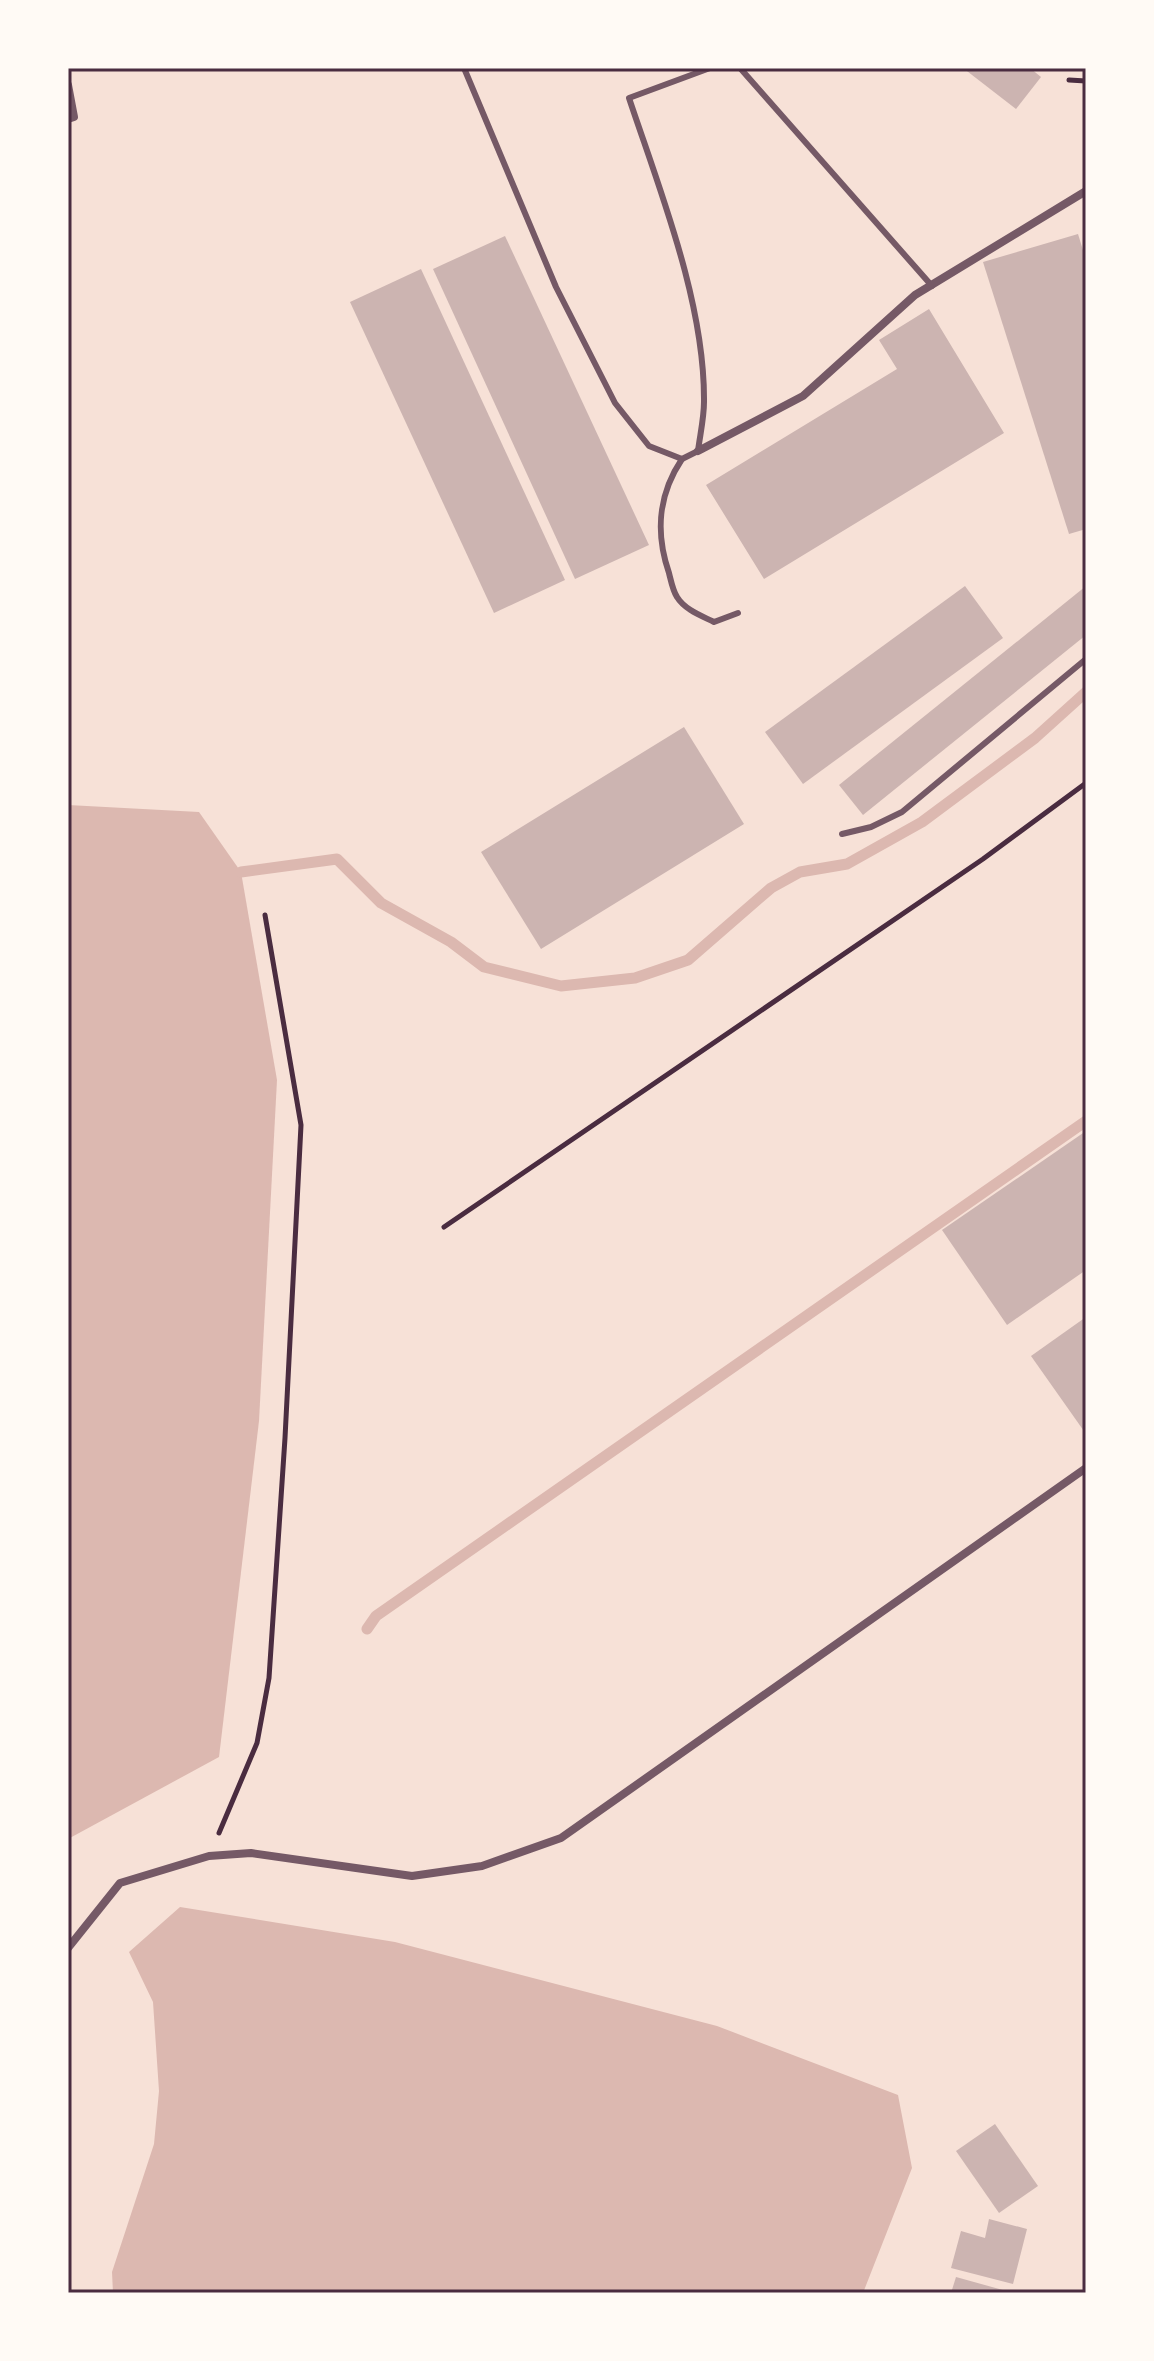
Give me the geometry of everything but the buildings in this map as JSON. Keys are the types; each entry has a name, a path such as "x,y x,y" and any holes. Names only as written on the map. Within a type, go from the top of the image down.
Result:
{"street":[{"path":"68,85 74,117 68,119"},
{"path":"698,451 803,396 915,295 1086,191"},
{"path":"68,1948 120,1883 209,1856 251,1853 412,1876 482,1866 561,1838 1086,1468"}],"lane":[{"path":"464,68 556,287 615,403 649,446 682,459"},
{"path":"710,68 629,98 665,207 695,319 704,402 698,451 682,459 667,482 659,510 663,556 677,597 690,610 714,622 738,613"},
{"path":"740,68 932,286"},
{"path":"842,834 871,827 902,812 1086,659"}],"path":[{"path":"1069,80 1086,81"},
{"path":"444,1227 983,859 1086,783"},
{"path":"209,1856 257,1743 275,1621 301,1125 265,915"}],"shaded area":[{"path":"68,805 199,812 241,872 277,1080 259,1421 219,1757 68,1839"},
{"path":"180,1907 395,1942 717,2026 898,2095 912,2168 863,2293 113,2293 112,2272 154,2144 159,2091 153,2002 129,1952"}],"waterway":[{"path":"241,872 337,859 381,903 451,942 484,967 561,986 635,978 688,960 771,888 800,872 847,864 922,822 1035,738 1086,692"},
{"path":"367,1629 376,1616 1086,1121"}]}
